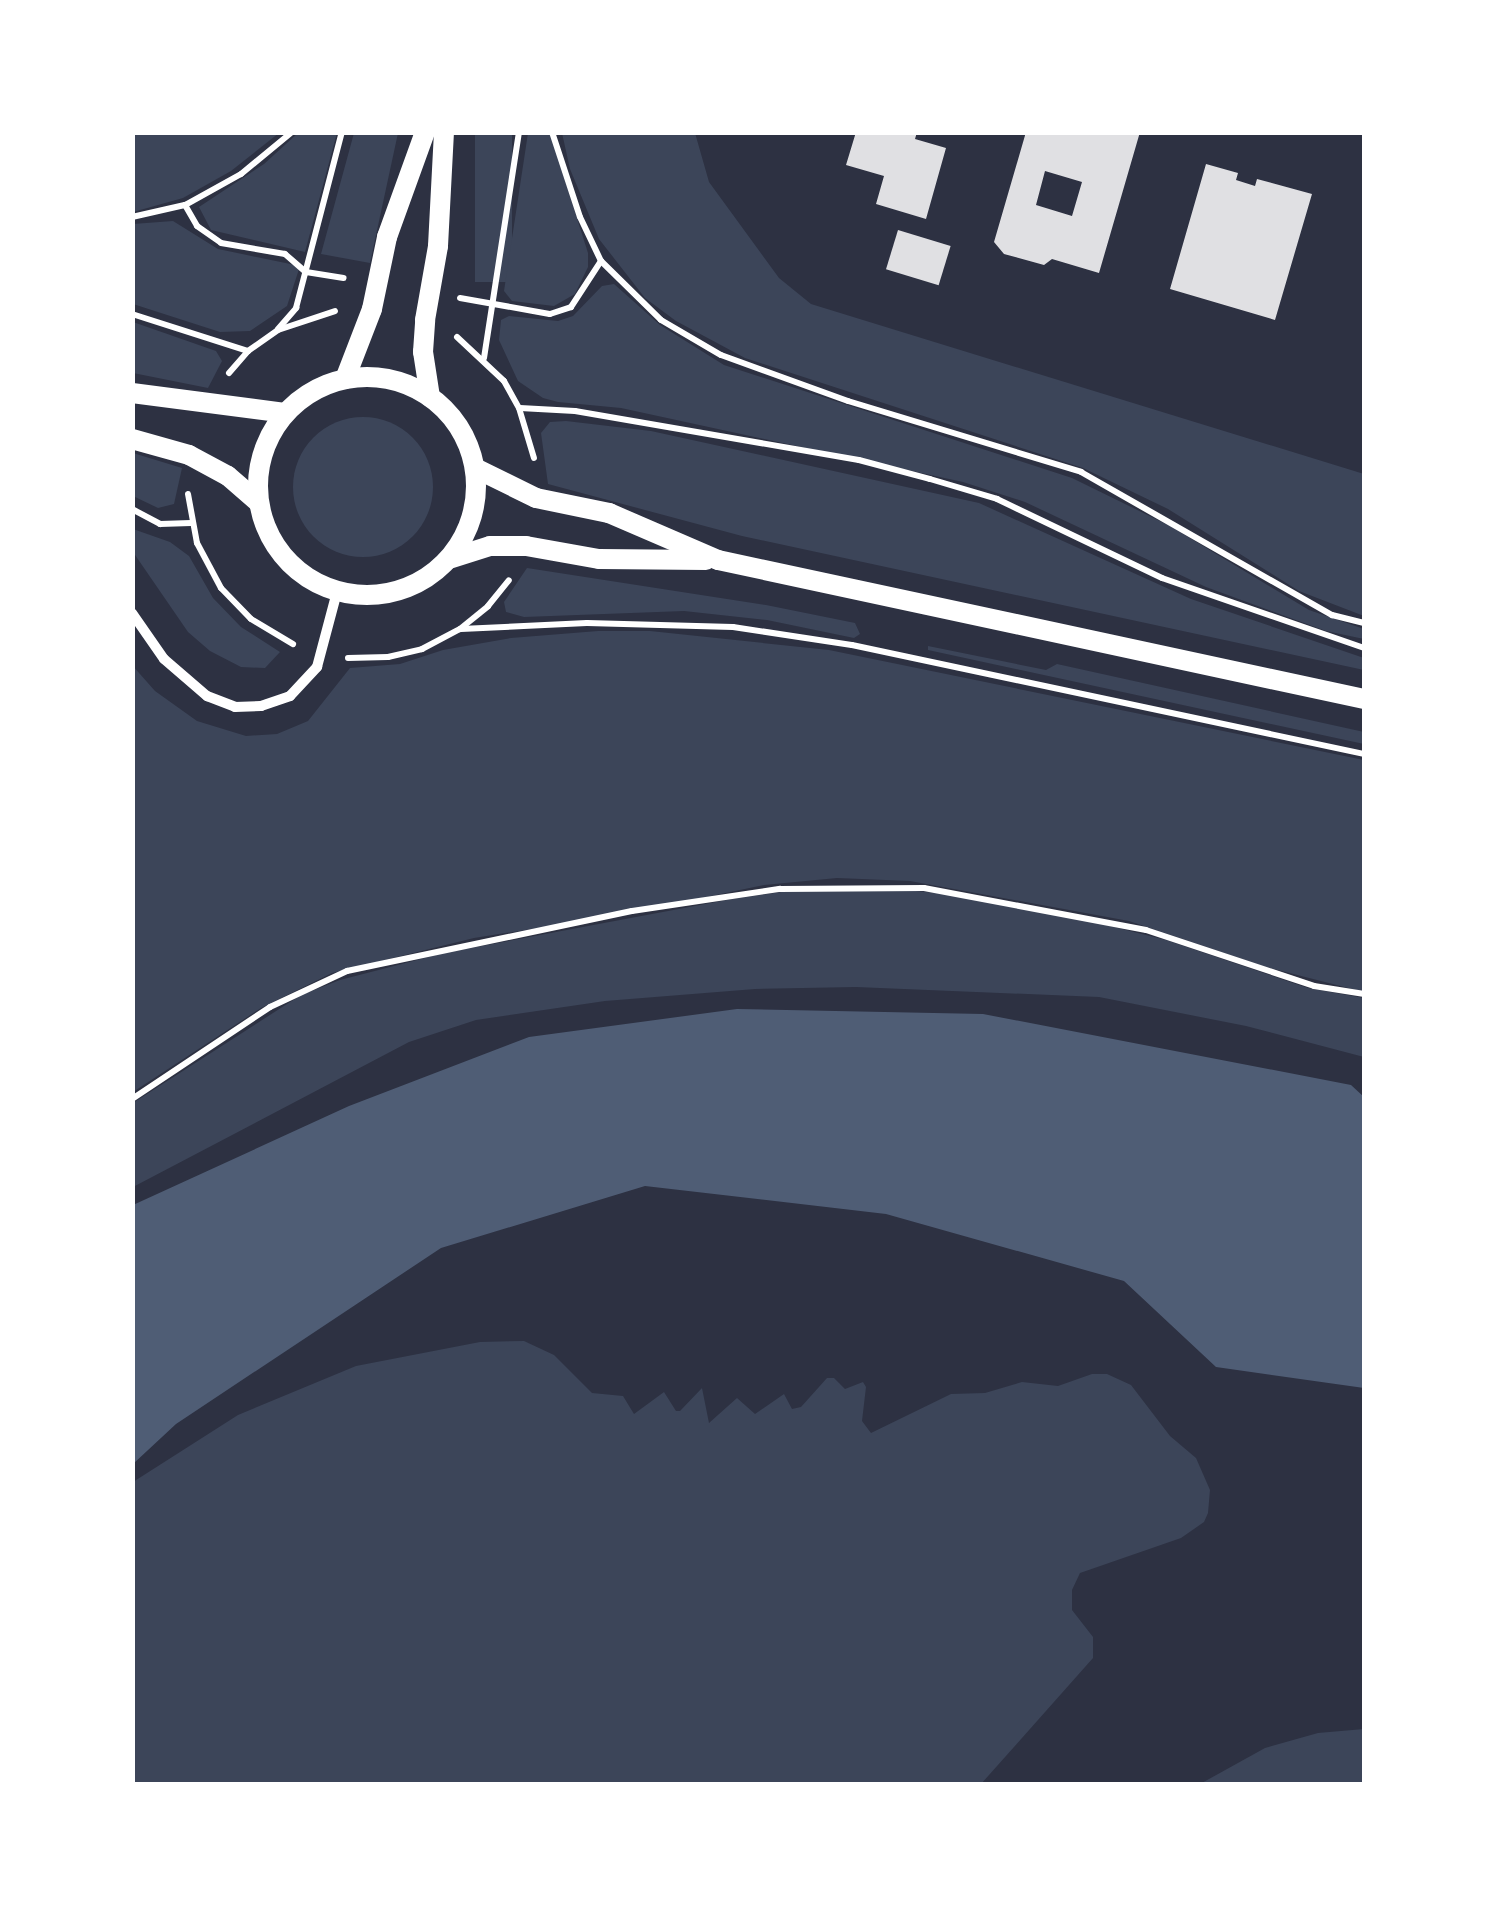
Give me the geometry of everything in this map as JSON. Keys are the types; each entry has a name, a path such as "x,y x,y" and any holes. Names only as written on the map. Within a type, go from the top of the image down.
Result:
{"main road":[{"path":"346,379 372,309 387,237 425,132"},
{"path":"430,397 423,352 424,320 438,246 444,132"},
{"path":"384,378 430,397 464,436 475,468 472,517 449,558 424,580 402,590 366,596 338,592 292,566 275,546 258,502 261,458 285,413 322,386 346,379 384,378"},
{"path":"132,393 285,413"},
{"path":"132,438 189,456 228,476 258,502"},
{"path":"475,468 536,498 610,513 718,560"},
{"path":"449,558 490,546 526,546 599,558 718,560 1364,698"}],"street":[{"path":"132,613 164,658 207,696 236,707 261,706 290,696 310,676 322,654 338,592"}],"path":[{"path":"278,330 296,308 342,132"},
{"path":"484,358 519,132"},
{"path":"552,132 580,217 601,261 661,320 721,355 830,394 1082,472 1332,615 1364,623"},
{"path":"132,218 185,205"},
{"path":"520,408 575,411 859,460 930,479 997,499 1162,578 1364,648"},
{"path":"132,510 160,524 191,523"},
{"path":"322,654 388,658 422,649 460,629 587,623 733,627 852,645 1364,754"},
{"path":"132,1099 270,1007 347,970 632,912 780,889 924,888 1146,930 1314,986 1364,994"}],"shaded area":[{"path":"133,132 279,133 231,171 183,198 133,212"},
{"path":"298,133 337,133 305,252 211,230 199,207 264,164"},
{"path":"354,133 398,133 370,263 321,254"},
{"path":"475,133 512,133 512,282 475,282"},
{"path":"528,133 550,133 588,253 588,267 575,294 554,306 512,301 504,291"},
{"path":"562,133 695,133 709,182 779,278 811,304 1364,474 1364,616 1299,591 1168,509 1083,468 745,358 676,321 645,298 599,239 570,169"},
{"path":"173,221 218,249 300,266 287,306 250,331 220,332 133,304 133,224"},
{"path":"614,284 660,325 724,365 1072,478 1170,526 1309,610 1364,629 1364,639 1326,631 1206,587 1025,502 963,482 621,408 558,402 543,398 518,381 499,340 501,320 509,316 558,321 573,316 602,286"},
{"path":"133,322 216,351 222,361 208,388 133,373"},
{"path":"363,417 390,422 413,437 428,460 433,487 428,514 413,537 390,552 363,557 336,552 313,537 298,514 293,487 298,460 313,437 336,422"},
{"path":"550,422 651,431 979,503 1191,599 1364,658 1364,670 742,536 548,484 541,433"},
{"path":"133,453 182,468 174,504 158,508 133,496"},
{"path":"133,529 170,542 189,556 213,598 241,627 280,652 265,668 241,667 210,651 188,632 133,552"},
{"path":"527,568 766,605 855,623 860,634 854,638 767,620 684,611 524,617 506,612 504,602"},
{"path":"650,631 829,650 1364,760 1364,992 1266,967 1129,921 910,881 837,878 764,885 620,915 474,938 332,973 261,1008 133,1092 132,665 155,691 197,721 246,736 277,734 308,721 350,668 400,664 443,650 511,638"},
{"path":"928,646 1046,670 1057,664 1364,732 1364,744 928,650"},
{"path":"874,887 947,894 1094,922 1166,940 1308,988 1364,998 1364,1057 1246,1026 1099,997 856,987 755,989 605,1001 476,1020 409,1042 133,1187 133,1103 301,995 340,980 444,953 732,899 802,889"},
{"path":"737,1009 983,1014 1351,1085 1364,1097 1364,1388 1216,1367 1124,1281 886,1214 645,1186 441,1248 176,1424 133,1464 133,1205 349,1106 529,1037"},
{"path":"524,1341 554,1355 592,1393 623,1396 634,1414 664,1392 676,1411 680,1411 702,1388 709,1423 737,1398 755,1414 784,1394 792,1409 801,1407 827,1378 834,1378 845,1389 863,1382 866,1387 862,1421 871,1433 951,1394 985,1393 1022,1382 1058,1386 1092,1374 1107,1374 1131,1385 1170,1436 1196,1458 1210,1490 1208,1513 1204,1522 1181,1538 1080,1573 1072,1590 1072,1610 1093,1637 1093,1658 981,1784 133,1784 133,1482 238,1415 356,1366 480,1342"},
{"path":"1364,1729 1364,1784 1200,1784 1265,1748 1318,1733"}],"building":[{"path":"856,132 917,132 915,139 946,148 926,219 876,204 884,176 846,165"},
{"path":"1026,132 1140,132 1099,273 1052,259 1044,265 1004,254 994,242","holes":["1045,171 1082,182 1072,216 1036,205"]},
{"path":"1206,164 1238,173 1236,180 1255,186 1257,179 1312,194 1275,320 1170,289"},
{"path":"898,230 951,246 939,285 886,269"}]}
